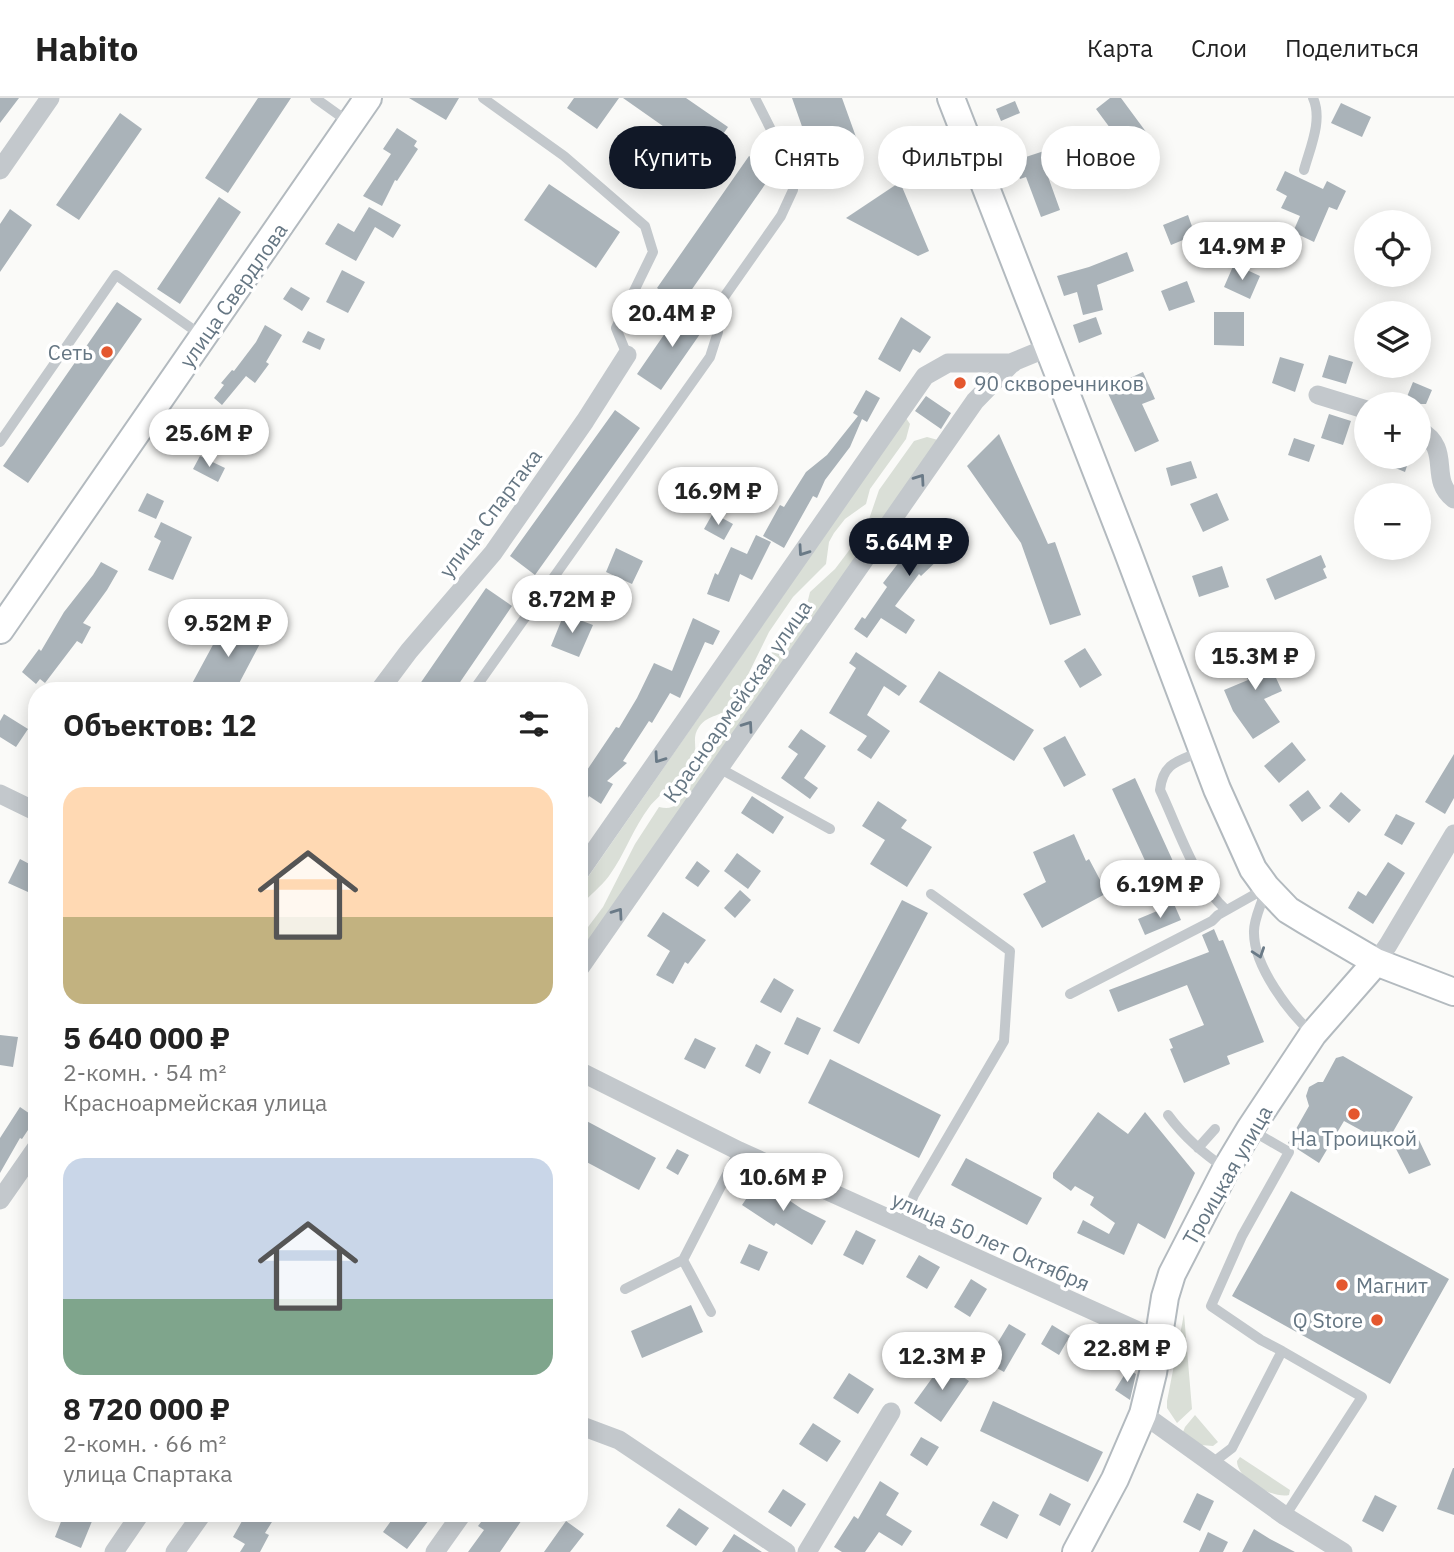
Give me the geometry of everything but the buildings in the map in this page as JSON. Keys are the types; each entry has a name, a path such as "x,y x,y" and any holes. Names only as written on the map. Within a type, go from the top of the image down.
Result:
{"main road":[{"name":"улица Свердлова","path":"0,630 368,98"},
{"path":"951,98 1202,751 1226,812 1254,869 1266,887 1288,909 1376,962 1443,987"},
{"name":"Троицкая улица","path":"1076,1552 1115,1479 1143,1414 1165,1297 1172,1274 1226,1169 1250,1129 1313,1034 1376,962"}],"street":[{"path":"0,170 50,98"},
{"name":"Красноармейская улица","path":"588,860 925,376 948,363 1013,362 1047,348"},
{"name":"улица Спартака","path":"386,682 493,553 585,421 627,355"},
{"name":"Красноармейская улица","path":"588,956 955,428 975,401 1013,362"},
{"path":"1318,395 1354,406"},
{"path":"1431,436 1440,445 1444,488 1454,499"},
{"path":"0,794 28,808"},
{"name":"Троицкая улица","path":"1376,962 1454,834"},
{"name":"улица 50 лет Октября","path":"588,1076 739,1151 1158,1340"},
{"path":"0,1200 28,1160"},
{"path":"807,1552 891,1412"},
{"path":"1143,1414 1285,1516 1343,1552"},
{"path":"588,1428 619,1440 786,1552"},
{"path":"114,1552 135,1522"},
{"path":"175,1552 196,1522"},
{"path":"435,1552 456,1522"}],"lane":[{"path":"315,98 351,124"},
{"path":"483,98 564,156 645,226 653,251 616,328 627,355"},
{"path":"479,682 710,357 718,332 717,307 781,216 793,190 793,173 755,98"},
{"path":"1304,170 1317,119 1317,106 1313,98"},
{"path":"0,442 116,275 204,337"},
{"path":"1202,751 1171,765 1162,774 1160,790 1202,879 1215,900 1226,911"},
{"path":"719,768 830,829"},
{"path":"1070,994 1212,920 1266,887"},
{"path":"1266,887 1253,932 1258,953 1274,990 1302,1025 1313,1034"},
{"path":"902,1225 914,1195 1004,1041 1010,951 931,894"},
{"path":"1168,1115 1198,1148 1226,1169"},
{"path":"1198,1148 1215,1129"},
{"path":"1250,1129 1289,1152 1242,1236 1211,1306 1253,1335 1362,1397 1285,1516"},
{"path":"625,1289 683,1260 739,1151"},
{"path":"683,1260 712,1311"},
{"path":"1210,1464 1232,1448 1282,1352"}],"shaded area":[{"path":"906,418 910,424 906,439 870,489 866,504 845,519 834,533 829,542 826,564 793,597 769,632 734,703 699,727 695,735 692,762 650,806 609,876 588,898 588,877"},
{"path":"927,437 938,440 588,945 588,927 603,907 635,844 659,807 668,808 679,802 684,794 680,783 704,761 737,713 763,660 781,645 804,616 810,592 835,569 866,528 879,490 914,441"},
{"path":"1184,1314 1192,1409 1177,1423 1167,1408 1167,1401"},
{"path":"1195,1415 1218,1442 1213,1446 1201,1445 1183,1432"},
{"path":"1240,1457 1290,1490 1289,1495 1274,1494 1249,1481 1239,1468 1237,1461"}],"place":[{"name":"Сеть","path":"107,352"},
{"name":"90 скворечников","path":"960,383"},
{"name":"На Троицкой","path":"1354,1114"},
{"name":"Магнит","path":"1342,1285"},
{"name":"Q Store","path":"1377,1320"}]}
